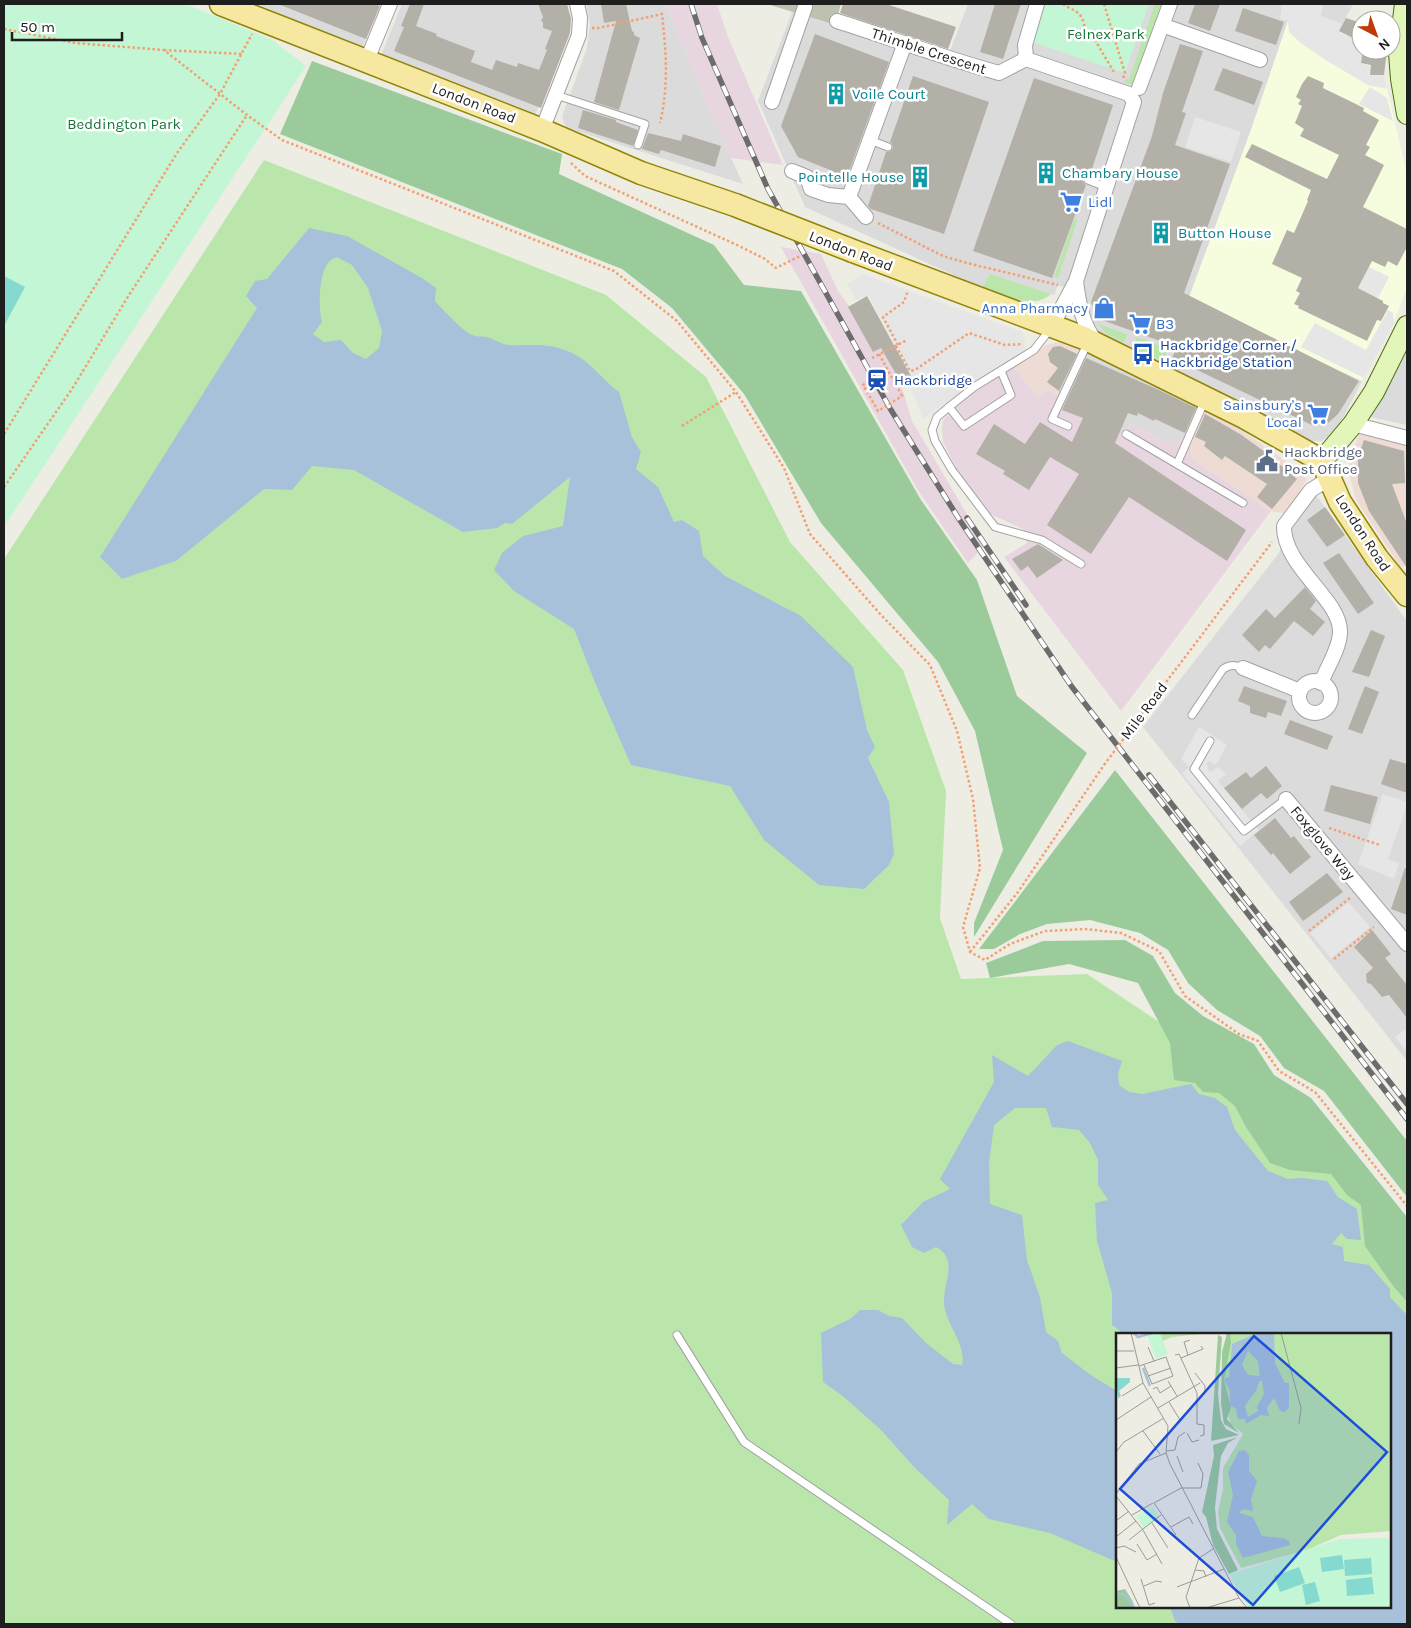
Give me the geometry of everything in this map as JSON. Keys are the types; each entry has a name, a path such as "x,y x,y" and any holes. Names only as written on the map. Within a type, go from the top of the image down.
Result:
{"main road":[{"name":"London Road","path":"221,4 542,130 641,173 735,205 1052,326 1094,344 1244,417 1325,470 1340,502 1358,530 1395,582 1407,595"},
{"path":"1405,4 1401,79 1407,114"},
{"path":"1325,470 1374,392 1407,326"}],"street":[{"path":"367,60 390,4"},
{"path":"542,130 579,35 580,18 577,4"},
{"path":"1036,4 1025,45 1026,59 1121,84 1127,93 1136,93"},
{"path":"1052,326 1074,285 1136,93 1170,4"},
{"path":"772,102 805,7"},
{"name":"Thimble Crescent","path":"837,22 998,73 1026,59"},
{"path":"1162,25 1260,60"},
{"path":"849,198 905,42"},
{"path":"792,171 807,177 812,189 828,195 849,198 866,217"},
{"path":"1074,285 1082,315 1094,344"},
{"path":"1353,424 1407,438"},
{"path":"1320,683 1336,648 1340,632 1338,622 1323,596 1290,552 1283,534 1284,526 1325,470"},
{"path":"1243,668 1300,692"},
{"path":"1311,682 1320,683 1328,689 1330,700 1326,709 1316,713 1306,710 1300,702 1300,692 1303,687 1311,682"},
{"name":"Foxglove Way","path":"1286,799 1407,944"}],"lane":[{"path":"556,95 645,124 638,145"},
{"path":"870,140 888,147"},
{"path":"1088,180 1106,187"},
{"path":"1052,326 1034,350 974,387 949,406 938,417 932,430 935,440 952,470 995,527 1042,540 1081,564"},
{"path":"1068,426 1052,419 1094,344"},
{"path":"949,406 964,426 1011,395 1001,370"},
{"path":"1178,464 1206,399"},
{"path":"1126,434 1243,503"},
{"path":"1192,715 1223,669 1234,665 1243,668"},
{"name":"Foxglove Way","path":"1210,741 1194,769 1244,831 1286,799"},
{"path":"677,1335 744,1442 1011,1624"}],"path":[{"path":"1063,4 1080,16 1086,33 1095,40 1121,84"},
{"path":"1104,4 1125,73 1121,84"},
{"path":"580,28 599,28 662,14 667,63 665,103 660,123"},
{"path":"4,434 177,153 220,94 259,18"},
{"path":"4,29 75,43 242,54"},
{"path":"164,50 282,140 614,271 677,322 736,392 784,468 810,534 880,615 930,665 957,731 973,799 980,868 963,927 970,952 985,960 1010,944 1045,931 1085,929 1121,933 1159,951 1185,996 1239,1034 1258,1041 1279,1072 1315,1092 1407,1206"},
{"path":"4,487 72,390 129,295 247,115"},
{"path":"567,157 585,176 737,245 776,268 800,256"},
{"path":"866,217 944,256 966,264 1074,285"},
{"path":"910,286 904,302 883,317 910,371 915,370 969,333 1005,345 1028,344"},
{"path":"872,358 907,340"},
{"path":"869,381 863,385 878,411 902,396 879,354"},
{"path":"682,426 736,392"},
{"name":"Mile Road","path":"970,952 1018,892 1104,765 1284,526"},
{"path":"1317,836 1328,828 1380,845"},
{"path":"1309,931 1361,890"},
{"path":"1334,959 1385,919"}],"shaded area":[{"path":"258,4 380,4 362,49 278,15 279,13"},
{"path":"402,4 565,4 567,9 563,44 535,116 381,55"},
{"path":"586,4 666,4 711,114 743,184 567,128 562,117 587,48 590,25"},
{"path":"666,4 717,4 728,37 783,165 731,158"},
{"path":"767,4 841,4 835,25"},
{"path":"968,4 1353,4 1324,59 1289,18 1251,130 1188,300 1362,381 1336,431 1322,441 1309,441 1098,334 1090,323 1084,297 1058,285 1054,295 990,275 982,288 805,207 758,101 792,12 946,61"},
{"path":"1282,4 1323,4 1321,16 1342,24 1338,32 1351,38 1351,60 1362,60 1361,64 1370,66 1369,75 1384,76 1386,88 1369,85 1324,59 1302,44 1289,32 1288,21 1280,19"},
{"path":"1289,18 1307,44 1324,59 1369,86 1387,89 1407,174 1407,287 1394,322 1362,381 1188,300 1251,130"},
{"path":"1370,87 1387,98 1393,121 1359,104"},
{"path":"1195,117 1241,132 1231,162 1185,147"},
{"path":"309,228 347,236 422,278 436,288 435,301 468,333 487,337 508,345 540,345 555,347 572,353 585,361 619,392 632,437 641,452 636,469 658,487 674,522 682,520 699,531 703,556 725,576 801,616 853,667 867,730 875,747 868,758 889,802 894,854 889,865 864,889 819,885 764,840 730,786 631,765 574,629 514,591 494,570 502,553 523,536 563,526 570,477 512,524 505,523 497,528 463,532 354,470 312,466 292,490 264,489 176,561 122,579 100,557 257,308 246,296 255,281 267,279","holes":["337,257 352,265 368,288 382,331 379,348 366,359 353,353 341,340 324,342 313,334 322,322 320,293 322,277 327,264"]},
{"path":"781,247 821,254 838,291 884,353 896,348 912,378 901,384 912,421 985,545 968,563 919,492"},
{"path":"1369,267 1389,277 1378,298 1358,288"},
{"path":"863,274 1022,332 1025,341 1025,352 995,369 923,419 908,381 913,378 868,295 856,300 847,284"},
{"path":"4,276 25,287 4,326"},
{"path":"1388,310 1393,313 1394,323 1364,378 1301,347 1315,323 1366,350"},
{"path":"1058,342 1083,351 1060,397 1038,398 1013,366 1034,355 1046,345"},
{"path":"1407,344 1407,425 1370,417 1389,379"},
{"path":"1085,352 1202,404 1186,438 1171,444 1131,424 1127,432 1062,399"},
{"path":"1013,366 1038,398 1046,390 1127,432 1131,424 1171,444 1186,438 1190,441 1192,459 1271,511 1121,711 1004,557 1027,543 1023,529 984,511 956,467 943,442 943,420 955,407 996,376"},
{"path":"1205,406 1275,453 1307,479 1288,514 1271,511 1192,459 1190,441"},
{"path":"1360,433 1407,442 1407,564 1401,568 1356,500 1348,469"},
{"path":"1316,495 1407,621 1407,1061 1143,727 1279,553 1287,531 1301,511"},
{"path":"1199,727 1227,745 1216,765 1208,761 1208,769 1211,772 1218,767 1226,774 1218,781 1259,830 1240,846 1182,773 1189,767 1181,759"},
{"path":"1383,794 1407,802 1388,859 1399,863 1394,879 1358,864"},
{"path":"1349,902 1370,927 1331,958 1310,933"},
{"path":"1407,1028 1407,1052 1395,1037"},
{"path":"1068,1041 1122,1061 1118,1074 1119,1085 1129,1092 1142,1094 1191,1084 1199,1094 1215,1098 1227,1107 1235,1130 1268,1171 1288,1179 1302,1178 1327,1181 1338,1197 1357,1209 1361,1240 1347,1239 1341,1233 1332,1244 1343,1247 1344,1261 1369,1265 1390,1289 1390,1297 1407,1315 1407,1624 1179,1624 1175,1621 1170,1608 1391,1608 1391,1333 1123,1333 1112,1325 1112,1293 1097,1241 1095,1203 1108,1200 1098,1185 1098,1160 1090,1143 1079,1130 1052,1127 1046,1108 1015,1108 994,1125 989,1163 990,1204 1022,1215 1027,1260 1040,1297 1046,1332 1058,1341 1062,1353 1092,1376 1116,1390 1116,1562 1050,1533 989,1519 972,1504 947,1525 949,1500 916,1469 881,1430 844,1397 823,1382 821,1333 850,1319 860,1310 878,1310 889,1316 902,1318 926,1343 953,1364 962,1365 963,1357 959,1342 945,1311 944,1295 948,1272 947,1258 936,1247 924,1253 912,1247 901,1225 923,1202 950,1189 940,1179 994,1082 992,1055 1028,1076 1057,1045"}],"green space":[{"name":"Beddington Park","path":"4,4 186,4 272,40 306,66 4,527"},
{"name":"Felnex Park","path":"1042,4 1149,4 1125,73 1032,42"},
{"path":"1155,4 1162,4 1135,78 1136,86 1124,82 1126,79 1129,79"},
{"path":"312,61 562,154 559,174 714,245 744,285 801,291 921,500 977,580 1017,696 1087,753 974,937 974,923 1003,850 975,731 938,662 821,523 744,394 672,308 622,269 280,134"},
{"path":"264,160 606,295 706,377 790,542 903,670 946,791 940,918 961,979 1087,974 1308,1121 1407,1257 1407,1624 4,1624 4,559"},
{"path":"1074,219 1077,219 1077,221 1058,278 1054,277"},
{"path":"990,274 1051,294 1044,299 1035,301 1017,300 982,288"},
{"path":"1098,324 1127,334 1124,343 1106,333"},
{"path":"1137,337 1168,349 1163,362 1133,348"},
{"path":"1115,770 1407,1141 1407,1197 1324,1091 1284,1068 1260,1036 1217,1010 1188,983 1168,950 1140,933 1090,920 1047,924 1020,934 994,949 979,949"},
{"path":"1125,940 1153,956 1175,993 1203,1016 1254,1044 1274,1075 1311,1098 1407,1217 1407,1302 1365,1246 1361,1205 1347,1195 1331,1174 1290,1170 1270,1163 1246,1127 1235,1106 1219,1093 1203,1092 1195,1083 1174,1080 1170,1043 1138,983 1069,964 990,978 986,963 1043,941"}],"building":[{"path":"278,4 375,4 380,6 366,39"},
{"path":"410,4 424,4 416,26 475,51 471,62 492,70 496,60 517,67 518,63 539,70 552,31 543,28 543,22 541,21 543,17 538,4 567,4 571,19 570,33 541,108 394,51 404,27 401,26"},
{"path":"601,4 626,4 632,31 634,35 640,38 619,110 594,102 616,21 604,23"},
{"path":"843,4 886,4 956,27 948,49 840,13"},
{"path":"995,4 1021,4 1003,59 980,52"},
{"path":"1195,4 1220,4 1210,31 1188,23"},
{"path":"1243,8 1284,22 1276,45 1235,31"},
{"path":"1346,18 1351,20 1351,37 1339,31"},
{"name":"Voile Court","path":"815,34 889,62 847,177 798,157 781,126"},
{"path":"1180,44 1203,51 1182,112 1186,113 1175,145 1230,164 1184,293 1359,381 1338,414 1328,423 1312,425 1172,358 1177,347 1099,319 1091,302 1152,136 1163,93"},
{"path":"1361,60 1386,60 1384,75 1370,75 1371,65 1361,63"},
{"path":"1223,68 1263,82 1254,105 1214,90"},
{"name":"Pointelle House","path":"913,76 989,102 944,234 871,209 868,206 886,152 891,151 893,148 890,142"},
{"path":"1308,76 1324,83 1323,88 1364,108 1363,111 1379,120 1366,145 1370,147 1365,155 1384,165 1363,207 1407,229 1407,247 1397,266 1388,261 1385,267 1372,261 1358,288 1389,306 1381,321 1377,320 1367,341 1298,308 1299,306 1294,304 1300,293 1296,291 1302,278 1272,264 1287,230 1294,233 1311,190 1245,157 1252,144 1327,179 1339,155 1300,136 1304,129 1295,123 1302,106 1298,104 1301,100 1296,97"},
{"name":"Chambary House","path":"1034,78 1113,105 1090,175 1085,176 1083,179 1086,185 1052,278 973,251"},
{"path":"583,110 616,120 616,122 638,130 633,146 578,128"},
{"path":"648,133 681,141 683,134 721,146 715,167 661,150 659,154 642,149"},
{"path":"867,296 912,378 901,383 881,348 873,352 848,307"},
{"path":"1060,346 1077,354 1059,391 1047,382 1058,368 1050,362 1048,354 1053,347"},
{"path":"1086,358 1196,408 1185,433 1138,413 1137,416 1128,413 1115,443 1246,530 1227,561 1129,497 1091,554 1047,525 1079,474 1050,457 1029,490 1003,474 1005,471 976,454 994,424 1025,444 1040,422 1072,442 1083,418 1062,410"},
{"path":"1205,414 1240,434 1297,479 1272,509 1257,497 1267,484 1225,456 1222,460 1204,446 1206,442 1195,437"},
{"path":"1364,440 1404,451 1405,483 1392,484 1407,524 1407,568 1369,511 1358,483 1358,457"},
{"path":"1325,507 1345,535 1327,547 1307,520"},
{"path":"1038,544 1063,560 1037,578 1028,566 1021,571 1012,559"},
{"path":"1339,553 1374,603 1358,614 1323,563"},
{"path":"1305,587 1316,601 1310,609 1325,622 1313,636 1294,621 1270,649 1265,645 1259,652 1242,635 1266,609 1275,618"},
{"path":"1371,630 1385,636 1369,677 1352,672"},
{"path":"1244,686 1287,701 1281,716 1268,712 1266,718 1250,713 1250,706 1238,701"},
{"path":"1365,686 1379,692 1362,734 1348,729"},
{"path":"1290,720 1333,736 1327,750 1284,734"},
{"path":"1390,759 1407,764 1407,793 1381,784"},
{"path":"1266,766 1282,786 1267,799 1261,793 1242,809 1224,788 1246,772 1251,778"},
{"path":"1331,785 1378,797 1370,824 1324,811"},
{"path":"1275,818 1291,838 1294,836 1311,857 1290,874 1273,853 1271,855 1254,835"},
{"path":"1405,868 1407,868 1407,915 1391,909"},
{"path":"1327,873 1343,892 1303,921 1289,902"},
{"path":"1372,930 1391,954 1385,958 1407,985 1407,1018 1389,995 1382,997 1371,984 1367,983 1366,974 1373,968 1354,947"}],"railway":[{"path":"691,4 702,38 768,189 891,410 959,519 1072,687 1407,1119"},
{"path":"967,518 1026,605"},
{"path":"1149,775 1407,1104"}],"place":[{"name":"Voile Court","path":"836,94"},
{"name":"Chambary House","path":"1046,173"},
{"name":"Pointelle House","path":"920,177"},
{"name":"Lidl","path":"1071,202"},
{"name":"Button House","path":"1161,233"},
{"name":"Anna Pharmacy","path":"1104,308"},
{"name":"B3","path":"1140,324"},
{"name":"Hackbridge Corner / Hackbridge Station","path":"1143,354"},
{"name":"Hackbridge","path":"877,380"},
{"name":"Sainsbury's Local","path":"1318,414"},
{"name":"Hackbridge Post Office","path":"1267,461"}]}
